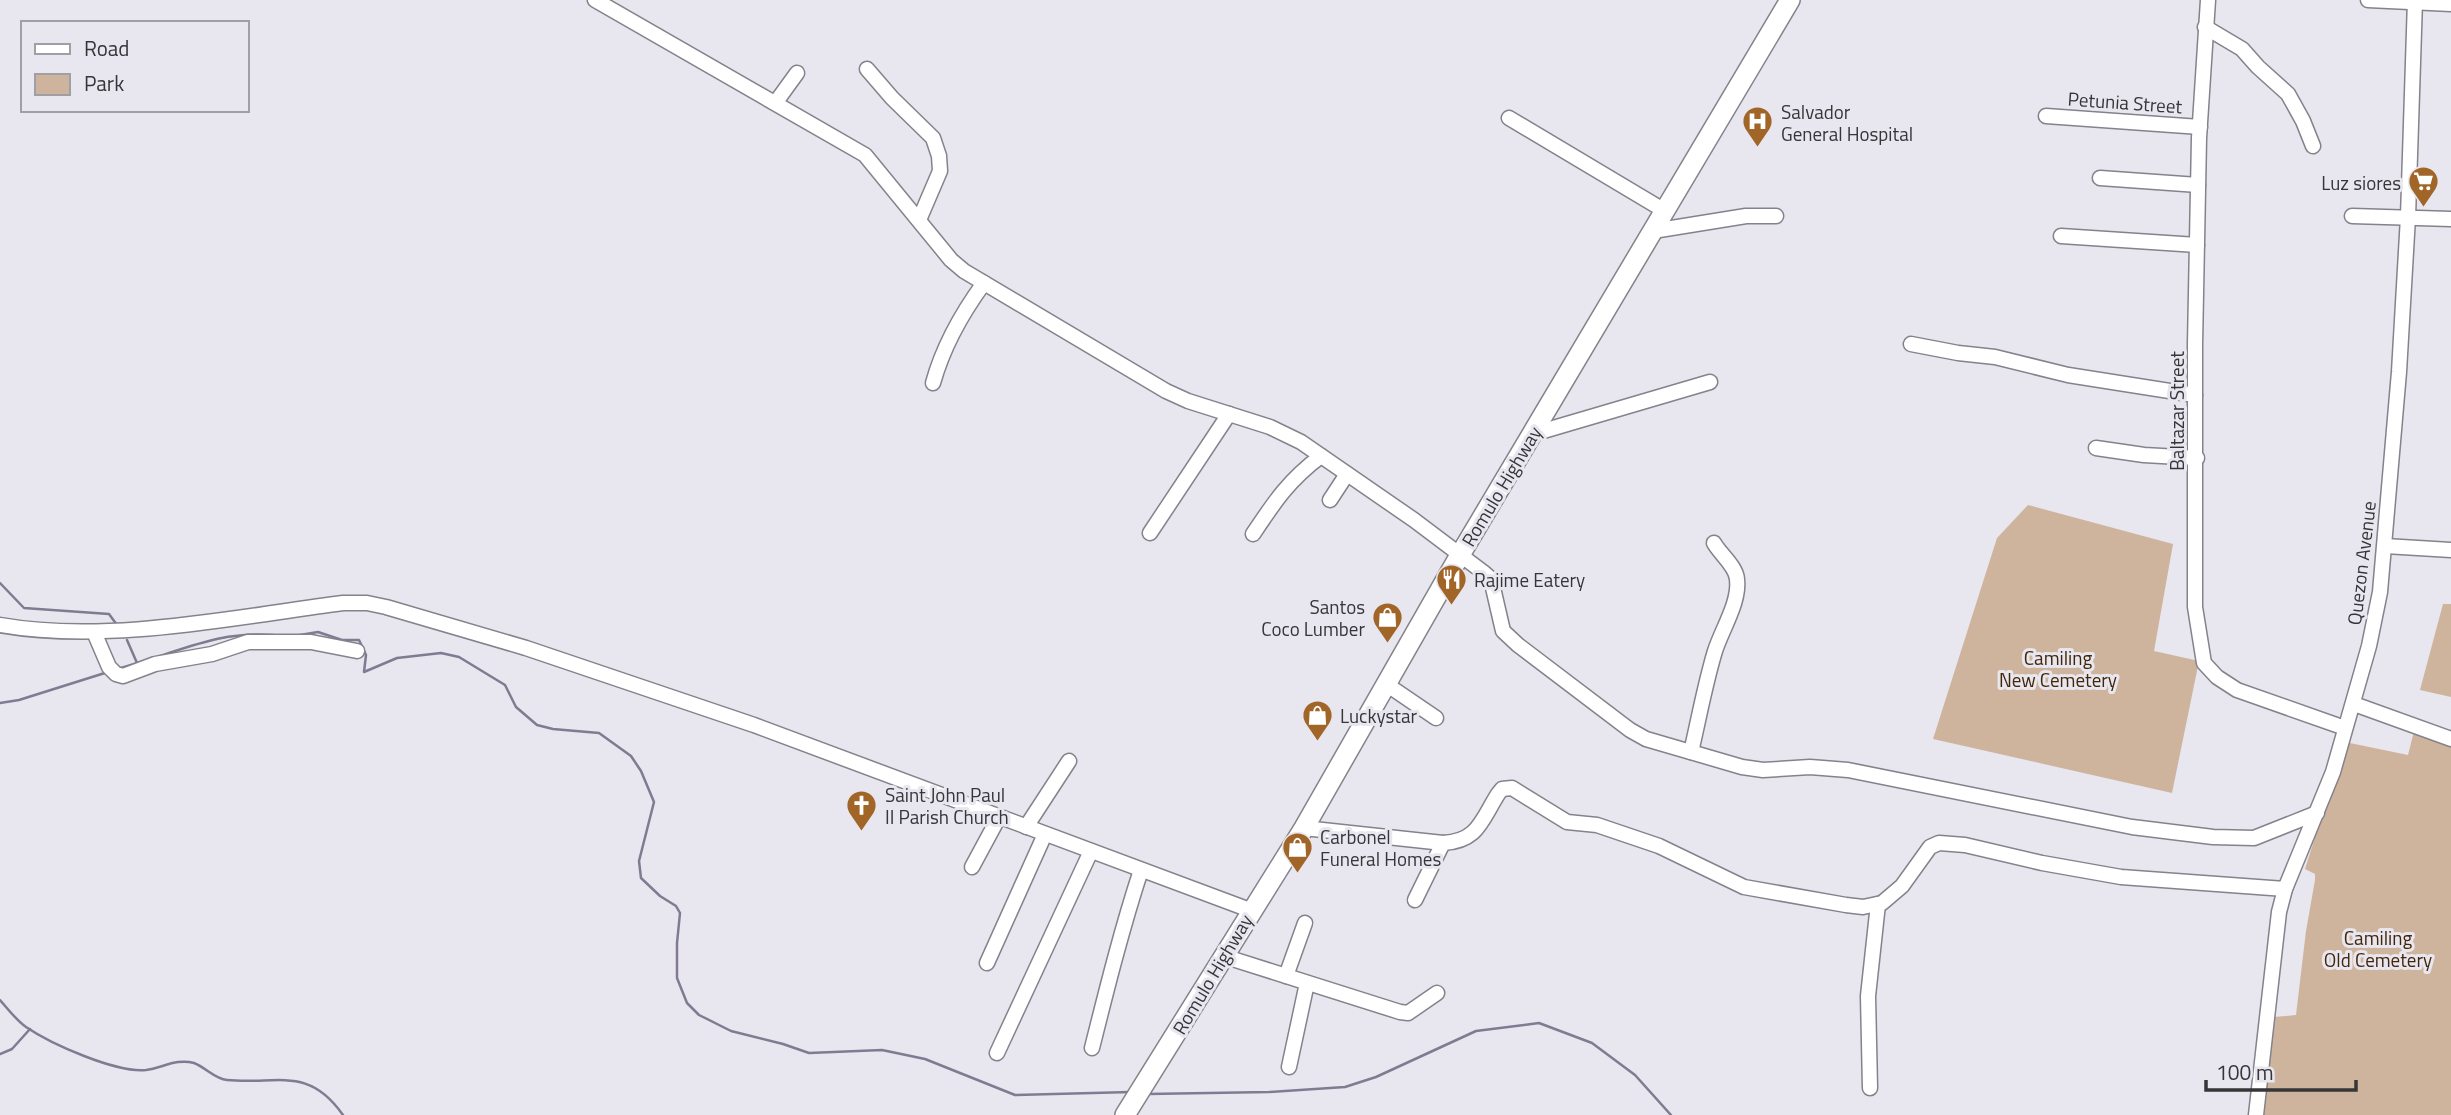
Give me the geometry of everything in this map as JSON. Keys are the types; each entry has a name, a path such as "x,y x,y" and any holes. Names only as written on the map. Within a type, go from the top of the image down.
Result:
{"highway":[{"name":"Romulo Highway","path":"1125,1115 1250,910 1304,828 1460,555 1790,0"}],"street":[{"path":"594,0 865,155 957,266 984,283 1166,391 1283,432 1347,474 1490,579 1503,631 1630,730 1646,738 1742,767 1762,770 1810,767 1848,770 2132,827 2213,837 2254,838 2317,813"},
{"name":"Baltazar Street","path":"2208,0 2198,185 2196,396 2195,607 2204,663 2217,677 2237,690 2345,728"},
{"path":"2368,0 2451,4"},
{"name":"Quezon Avenue","path":"2256,1115 2279,912 2285,889 2317,813 2354,704 2380,592 2409,217 2415,1"},
{"path":"2206,27 2242,49 2258,68 2288,94 2313,146"},
{"path":"867,69 933,138 939,156 940,171 919,220"},
{"path":"776,102 797,73"},
{"name":"Petunia Street","path":"2046,116 2200,127"},
{"path":"1509,118 1665,211"},
{"path":"2100,178 2198,185"},
{"path":"1653,231 1746,216 1776,216"},
{"path":"2351,216 2451,219"},
{"path":"2061,236 2197,245"},
{"path":"933,383 939,363 970,303 984,283"},
{"path":"1911,344 1996,357 2068,374 2196,396"},
{"path":"1533,433 1710,383"},
{"path":"1150,533 1229,414"},
{"path":"2096,449 2197,458"},
{"path":"1253,534 1296,475 1321,456"},
{"path":"1330,500 1347,474"},
{"path":"1691,752 1714,657 1734,601 1738,581 1736,572 1720,555 1714,543"},
{"path":"2385,546 2451,550"},
{"path":"0,625 25,629 94,632 138,629 343,603 367,603 386,607 527,648 754,725 1250,910"},
{"path":"94,632 109,667 116,674 123,676 155,664 212,653 248,642 311,642 357,650"},
{"path":"1386,684 1436,718"},
{"path":"2354,704 2451,739"},
{"path":"1026,827 1069,761"},
{"path":"1304,828 1443,843 1459,842 1475,832 1497,794 1502,789 1511,788 1567,822 1597,825 1659,846 1744,887 1846,905 1863,907 1882,903 1902,886 1930,847 1939,843 1965,845 2042,863 2121,877 2285,889"},
{"path":"972,867 999,817"},
{"path":"987,963 1045,834"},
{"path":"1415,900 1443,843"},
{"path":"997,1054 1091,851"},
{"path":"1092,1048 1125,928 1129,903 1141,870"},
{"path":"1870,1088 1868,996 1878,904"},
{"path":"1286,976 1305,923"},
{"path":"1223,957 1400,1012 1408,1013 1437,992"},
{"path":"1289,1067 1307,983"}],"green space":[{"name":"Camiling New Cemetery","path":"2028,505 2173,544 2154,651 2199,661 2172,793 1933,739 1997,538"},
{"path":"2443,604 2451,604 2451,697 2420,690"},
{"name":"Camiling Old Cemetery","path":"2414,731 2451,742 2451,1115 2264,1115 2274,1017 2296,1015 2315,880 2315,874 2305,869 2345,742 2408,755"}],"waterway":[{"path":"0,583 24,608 109,614 117,625"},
{"path":"294,636 318,632 342,640 359,640 366,655 364,672 397,658 441,653 459,657 505,685 516,707 537,725 599,733 631,756 641,771 654,802 639,861 641,878 660,896 676,906 680,913 677,978 687,1003 699,1015 731,1031 809,1053 882,1050 925,1059 1015,1095 1131,1092"},
{"path":"157,657 228,637 273,635"},
{"path":"127,640 137,663"},
{"path":"121,668 141,662"},
{"path":"0,703 19,700 108,672"},
{"path":"0,1000 19,1021 37,1034 101,1062 133,1070 188,1062 227,1080 304,1083 330,1099 343,1115"},
{"path":"1148,1094 1269,1092 1345,1087 1376,1077 1476,1031 1539,1023 1592,1043 1635,1075 1671,1115"},
{"path":"0,1054 12,1049 30,1029"}],"place":[{"name":"Salvador General Hospital","path":"1758,149"},
{"name":"Luz siores","path":"2424,209"},
{"name":"Rajime Eatery","path":"1451,606"},
{"name":"Santos Coco Lumber","path":"1388,644"},
{"name":"Luckystar","path":"1317,742"},
{"name":"Saint John Paul II Parish Church","path":"862,832"},
{"name":"Carbonel Funeral Homes","path":"1297,874"}]}
